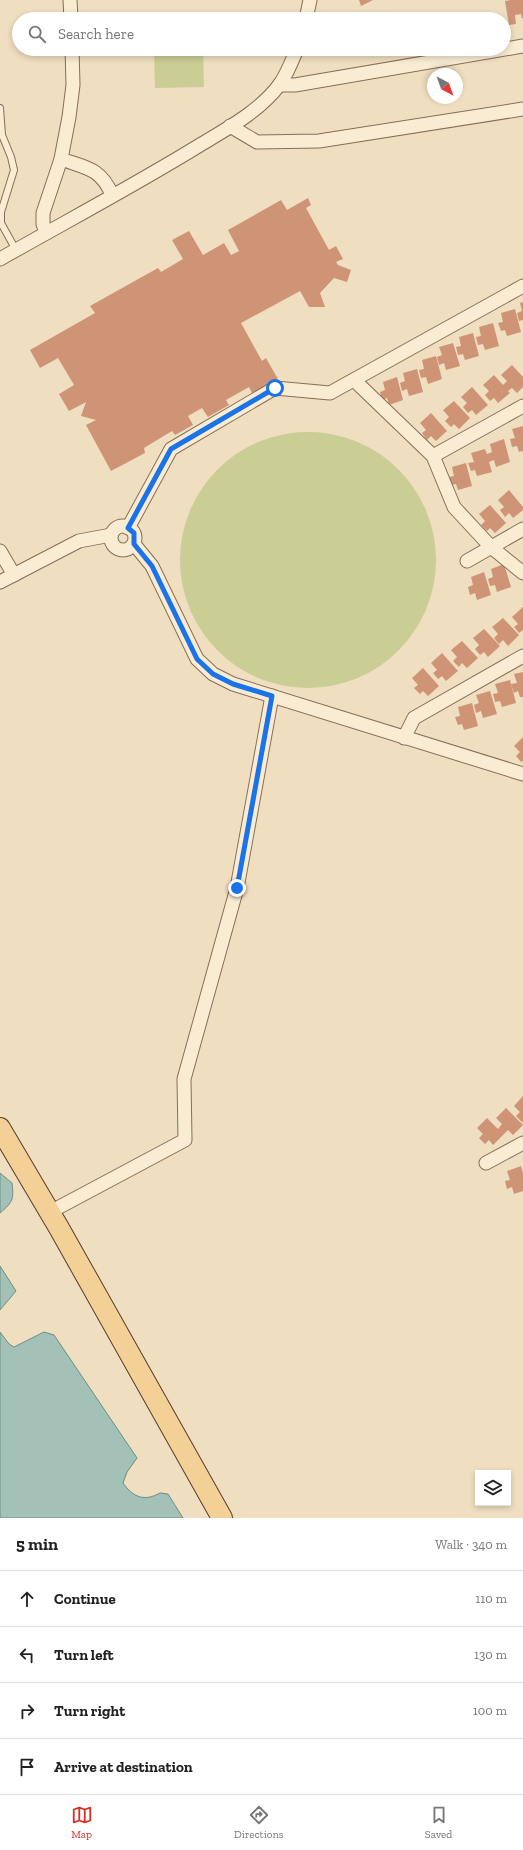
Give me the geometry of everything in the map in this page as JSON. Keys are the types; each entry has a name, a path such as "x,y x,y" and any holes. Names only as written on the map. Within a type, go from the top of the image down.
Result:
{"main road":[{"path":"0,1128 50,1212 222,1518"}],"street":[{"path":"70,0 71,12"},
{"path":"307,12 310,0"},
{"path":"511,48 523,46"},
{"path":"46,233 43,224 43,213 61,159 69,117 73,85 72,56"},
{"path":"0,258 181,157 230,126 257,107 279,85 294,56"},
{"path":"279,85 295,85 465,56"},
{"path":"230,126 257,142 319,141 523,108"},
{"path":"61,159 93,170 101,176 112,195"},
{"path":"128,528 171,449 275,388 330,393 523,286"},
{"path":"354,380 433,456 454,507 491,547 523,573"},
{"path":"433,456 523,406"},
{"path":"134,544 129,549 118,549 112,543 112,535 116,528 128,528 134,533 134,544 152,566 197,659 213,674 233,684 523,774"},
{"path":"467,561 523,530"},
{"path":"0,582 79,541 112,535"},
{"path":"0,551 14,575"},
{"path":"404,738 414,718 523,656"},
{"path":"50,1212 186,1140 184,1080 237,888 272,696"},
{"path":"486,1162 523,1143"}],"lane":[{"path":"0,108 2,134 11,157 14,170 1,212 1,223 16,250"}],"green space":[{"path":"154,56 203,56 204,87 155,88"},
{"path":"308,432 345,438 368,447 389,461 407,479 421,500 426,511 433,535 436,560 430,597 421,620 407,641 389,659 368,673 357,678 333,685 308,688 271,682 248,673 227,659 209,641 195,620 190,609 183,585 180,560 186,523 195,500 209,479 227,461 248,447 259,442 283,435"}],"water":[{"path":"0,1173 12,1183 13,1197 8,1206 0,1213"},
{"path":"0,1266 16,1291 0,1310"},
{"path":"0,1332 9,1344 14,1347 44,1332 54,1335 137,1458 127,1472 123,1483 131,1492 139,1497 149,1497 160,1493 168,1494 183,1518 0,1518"}],"building":[{"path":"359,0 373,0 361,6"},
{"path":"523,0 523,18 522,19 521,14 515,15 516,24 511,25 511,12 507,12 505,1"},
{"path":"308,198 311,205 306,208 329,250 336,246 343,259 336,262 338,265 351,270 347,282 334,278 320,293 325,307 309,307 300,291 241,323 262,361 266,358 279,381 253,395 249,387 226,400 229,405 208,417 202,408 188,416 193,425 175,435 172,431 144,448 145,453 111,471 86,425 96,420 81,416 86,402 69,411 59,394 74,385 58,358 40,368 30,350 95,313 90,306 158,268 161,272 183,259 172,240 189,231 203,255 224,243 231,255 239,251 228,230 281,200 287,210"},
{"path":"523,302 523,320 519,321 517,313 522,311 520,303"},
{"path":"515,309 521,332 507,336 505,330 501,331 498,323 503,322 501,313"},
{"path":"493,323 499,346 485,350 483,344 478,345 476,337 481,336 479,327"},
{"path":"473,333 479,356 465,360 463,354 458,355 456,347 461,346 459,337"},
{"path":"453,343 460,366 446,370 444,363 439,365 437,357 442,355 439,347"},
{"path":"436,356 442,379 428,384 426,377 421,378 419,370 424,369 422,360"},
{"path":"512,365 523,377 523,387 517,393 512,388 508,391 510,393 498,403 494,398 490,401 485,395 489,391 483,385 494,375 503,385 507,381 501,375"},
{"path":"417,369 423,392 409,396 407,389 402,391 400,383 405,381 403,373"},
{"path":"397,377 403,400 389,405 387,398 382,400 380,392 385,390 383,382"},
{"path":"472,387 488,405 476,415 472,410 468,413 463,407 467,403 461,397"},
{"path":"454,401 470,418 459,429 454,424 451,427 445,421 449,417 443,410"},
{"path":"431,413 447,431 436,441 431,436 427,440 422,433 426,430 420,423"},
{"path":"523,426 523,451 519,452 517,446 512,447 510,439 515,438 512,429"},
{"path":"504,439 510,462 496,467 494,460 489,462 492,472 477,476 475,470 471,471 468,463 474,462 471,453 485,449 487,454 492,452 490,444"},
{"path":"466,463 472,486 458,490 456,484 451,485 449,477 454,476 452,467"},
{"path":"509,490 523,507 523,510 513,518 509,513 505,517 500,510 504,507 498,500"},
{"path":"490,505 506,523 495,533 490,528 487,531 481,525 485,521 479,514"},
{"path":"504,564 511,587 497,592 495,585 490,586 488,579 493,577 491,569"},
{"path":"484,572 491,595 477,600 475,593 470,595 468,587 473,585 471,577"},
{"path":"523,607 523,630 519,633 514,627 518,624 512,617"},
{"path":"503,618 519,635 508,646 503,640 499,644 494,638 498,634 492,627"},
{"path":"484,629 500,646 488,657 484,652 480,655 475,649 479,645 473,638"},
{"path":"462,641 478,658 467,668 462,663 459,667 453,661 457,657 451,650"},
{"path":"442,653 458,671 446,681 442,676 438,679 433,673 437,670 431,663"},
{"path":"423,668 439,686 428,696 423,691 420,694 414,688 418,685 412,678"},
{"path":"523,672 523,697 520,697 518,691 514,693 511,684 517,683 514,674"},
{"path":"510,680 516,703 502,707 500,701 495,702 493,694 498,693 495,684"},
{"path":"490,691 497,714 483,718 481,711 476,713 474,705 479,703 476,695"},
{"path":"472,703 478,726 464,730 462,724 458,725 455,717 460,716 458,707"},
{"path":"523,737 523,761 521,762 516,756 520,752 514,746"},
{"path":"523,1096 523,1123 516,1116 520,1112 514,1106"},
{"path":"506,1108 523,1125 513,1135 508,1130 493,1145 489,1140 485,1144 479,1138 483,1134 477,1128 487,1118 498,1129 502,1124 496,1118"},
{"path":"521,1166 523,1173 523,1191 514,1194 512,1187 507,1189 505,1181 510,1180 507,1171"}],"route":[{"path":"237,888 272,696 233,684 213,674 197,659 152,566 140,549 134,544 134,533 128,528 171,449 275,388"}]}
